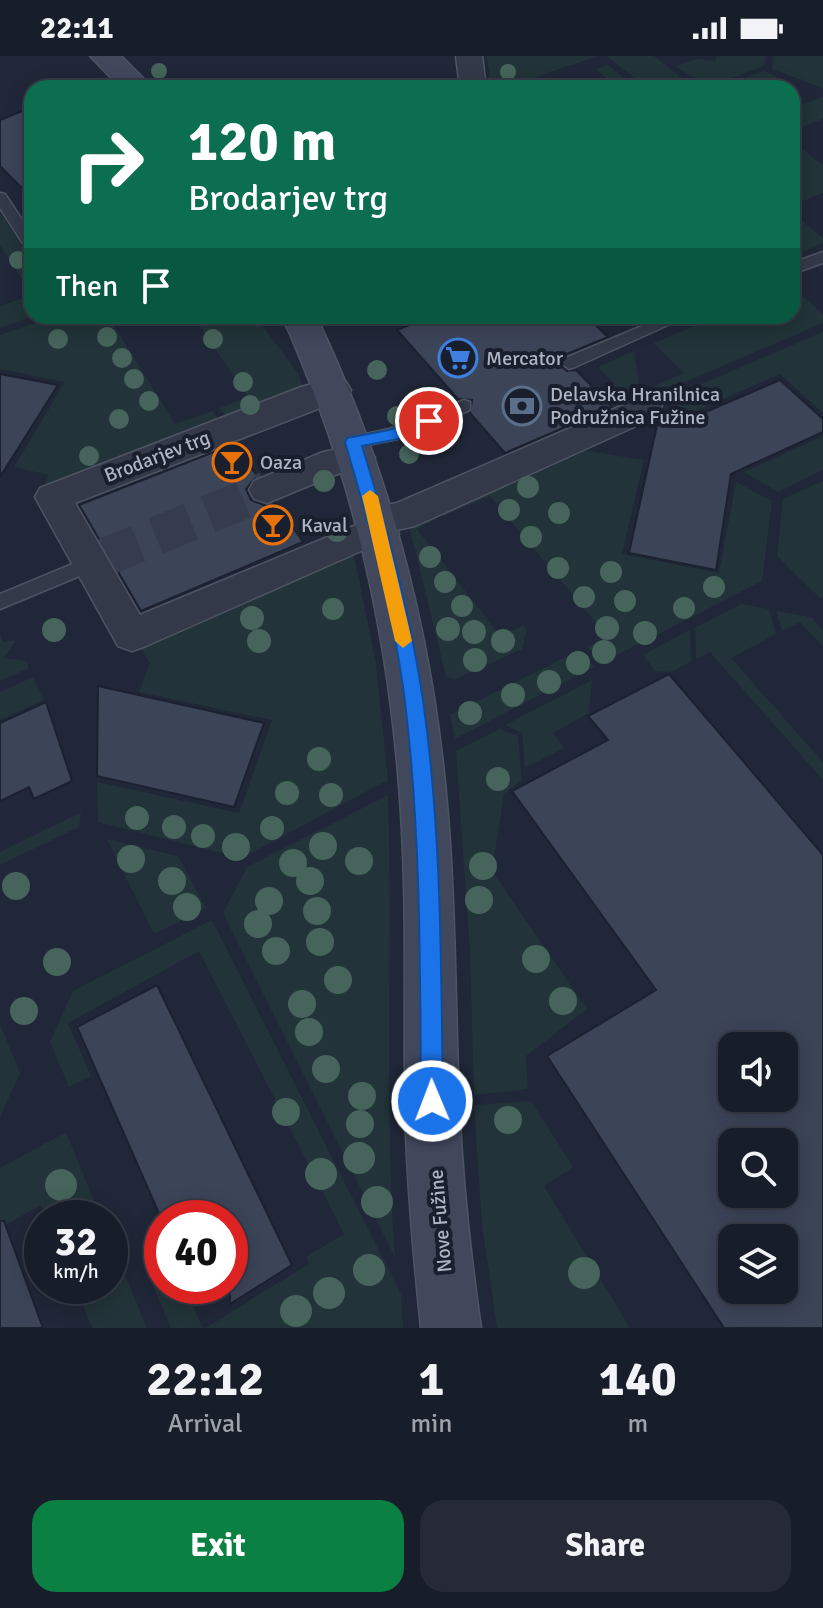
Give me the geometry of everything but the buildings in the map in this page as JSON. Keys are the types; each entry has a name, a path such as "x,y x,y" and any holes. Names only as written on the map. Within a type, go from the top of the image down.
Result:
{"street":[{"path":"104,56 130,80"},
{"path":"469,56 472,80"},
{"name":"Nove Fužine","path":"303,324 334,390 355,450 379,526 402,631 421,766 429,889 436,1200 451,1328"},
{"name":"Brodarjev trg","path":"334,390 313,395 53,497 97,561 132,635 642,410 646,404"},
{"path":"267,490 355,450"}],"lane":[{"path":"0,197 24,234"},
{"path":"800,266 823,257"},
{"path":"569,363 661,324"},
{"path":"355,450 464,406"},
{"path":"0,602 97,561"}],"shaded area":[{"path":"487,56 598,56 527,80 490,80"},
{"path":"607,56 654,56 685,80 637,80"},
{"path":"717,56 766,56 764,66 724,80 699,79 676,66 697,59 715,61"},
{"path":"774,56 823,56 823,88 772,69"},
{"path":"608,65 626,80 600,80 606,78 596,69"},
{"path":"763,71 776,76 776,80 739,80"},
{"path":"823,97 823,119 800,128 800,105"},
{"path":"800,147 823,165 823,193 800,202"},
{"path":"0,212 24,250 24,282 0,245"},
{"path":"800,219 823,238 823,243 800,253"},
{"path":"800,294 823,314 823,323 659,393 653,387 684,373 654,343 700,324 800,324"},
{"path":"24,298 24,320 0,328 0,306"},
{"path":"32,324 113,324 175,424 213,411 222,425 42,489 49,475 14,467 65,382 0,369 0,335"},
{"path":"198,324 261,324 298,373 305,392 229,422 220,408 248,397"},
{"path":"823,332 823,413 780,374 684,416 667,399"},
{"path":"634,351 639,382 617,413 454,485 506,455 613,409 606,400 614,383 598,367"},
{"path":"823,436 823,470 778,492 744,472"},
{"path":"570,448 644,460 622,554 719,573 736,482 772,501 762,581 600,664 587,647 608,637 490,496 444,516 438,506"},
{"path":"823,481 823,597 820,598 777,556 783,499"},
{"path":"432,509 438,518 417,529 500,636 524,625 527,629 522,649 456,679 446,677 408,521"},
{"path":"340,552 354,555 376,664 388,780 242,858 98,822 97,782 239,813 272,720 139,692 150,663 136,641"},
{"path":"741,604 769,609 776,634 731,658 823,762 823,780 710,652 696,659 695,628"},
{"path":"776,611 811,617 823,630 823,646 800,622 782,631"},
{"path":"690,630 691,662 671,672 655,671 643,655"},
{"path":"0,635 3,642 16,640 4,658 27,661 29,668 0,681"},
{"path":"580,650 594,667 455,739 450,715"},
{"path":"33,677 44,700 0,720 0,692"},
{"path":"592,680 589,713 553,733 564,748 525,768 522,733 505,725"},
{"path":"499,729 518,736 522,780 504,794 492,871 587,1009 526,1056 528,1089 474,1095 470,952 456,751"},
{"path":"388,795 389,1084 395,1257 223,913 247,867"},
{"path":"81,812 79,827 0,865 0,852"},
{"path":"107,839 178,856 206,908 154,934"},
{"path":"212,920 401,1294 403,1328 205,1328 309,1264 306,1257 344,1234 199,951 68,1023 91,1076 69,1087 50,1042 73,991"},
{"path":"0,1024 20,1073 0,1117"},
{"path":"531,1101 573,1167 544,1186 630,1328 497,1328 482,1225 474,1105"},
{"path":"66,1132 94,1200 24,1200 24,1215 0,1228 0,1168"},
{"path":"128,1282 147,1328 92,1328 82,1304 128,1304"},
{"path":"161,1304 192,1304 203,1328 171,1328"}],"tunnel":[{"path":"103,558 267,490"}],"slow traffic":[{"path":"370,496 403,641"}],"place":[{"name":"Mercator","path":"458,358"},
{"name":"Delavska Hranilnica Podružnica Fužine","path":"522,406"},
{"name":"Oaza","path":"232,462"},
{"name":"Kaval","path":"273,525"}],"route":[{"path":"429,421 392,435 353,442 381,534 414,700 429,889 432,1101"}]}
